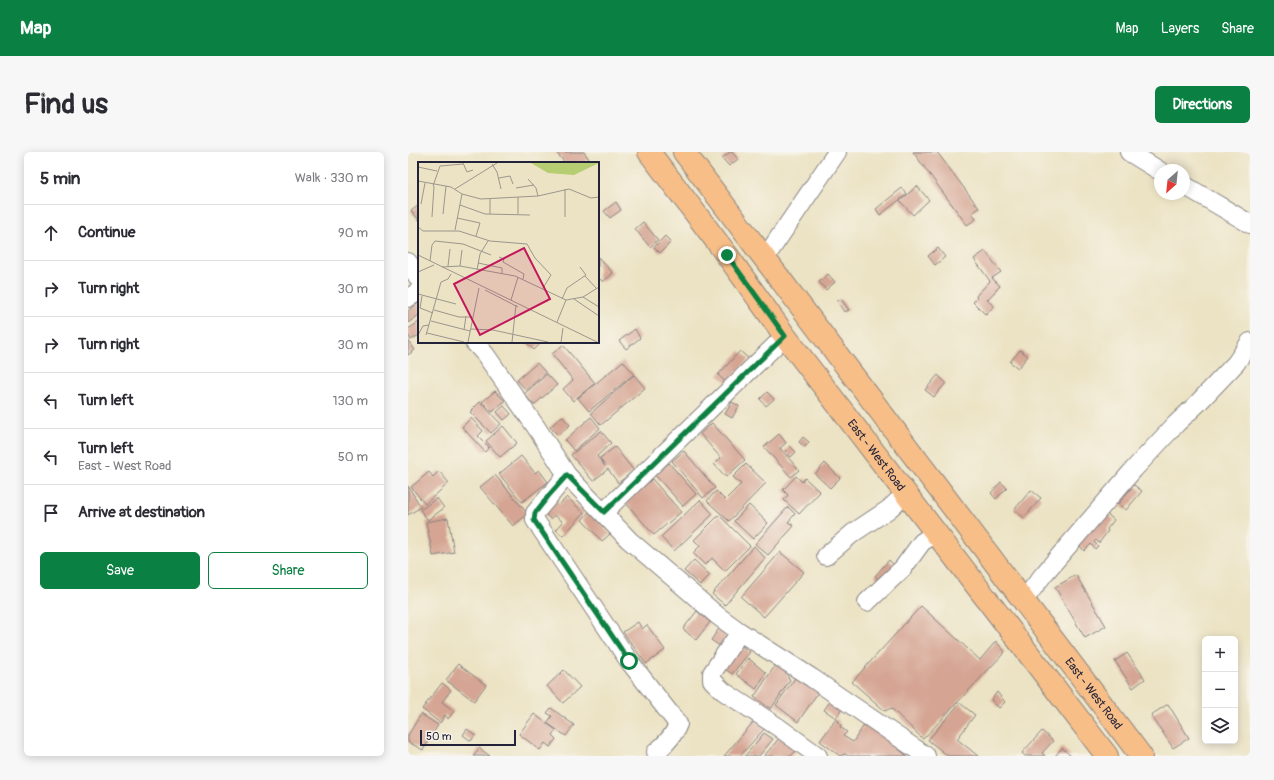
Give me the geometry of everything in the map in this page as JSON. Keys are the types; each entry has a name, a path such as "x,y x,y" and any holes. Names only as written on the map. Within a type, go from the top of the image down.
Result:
{"main road":[{"name":"East - West Road","path":"649,152 727,255 785,336 1107,756"},
{"name":"East - West Road","path":"684,152 1141,756"}],"street":[{"path":"765,258 837,152"},
{"path":"1129,152 1154,167"},
{"path":"1190,189 1250,224"},
{"path":"408,262 418,277"},
{"path":"408,298 418,292"},
{"path":"604,512 785,336"},
{"path":"1024,600 1043,575 1134,469 1176,424 1197,404 1243,367 1250,342"},
{"path":"475,343 485,354 536,427 567,475 604,512 629,540 718,616 926,756"},
{"path":"567,475 535,513 534,520 629,661 678,724 676,732 664,746 656,752 659,756"},
{"path":"826,556 853,533 889,509 905,494"},
{"path":"867,602 903,568 922,542 936,533"},
{"path":"740,632 712,673 712,680 723,691 778,727 818,756"}],"building":[{"path":"556,152 584,152 589,159 585,162 564,162"},
{"path":"732,152 738,159 729,166 722,158"},
{"path":"913,152 937,152 979,208 972,213 976,219 967,225"},
{"path":"917,186 929,200 913,215 900,201"},
{"path":"902,188 907,194 880,215 876,209"},
{"path":"616,202 621,210 610,218 604,211"},
{"path":"418,206 418,219 411,211"},
{"path":"643,222 658,240 650,247 635,229"},
{"path":"665,236 671,242 660,253 654,247"},
{"path":"938,248 945,257 935,265 928,256"},
{"path":"985,251 1001,272 992,278 1000,286 987,300 994,306 986,315 973,302 977,298 976,296 990,281 974,259"},
{"path":"599,258 613,273 603,282 600,279 599,280"},
{"path":"828,274 835,282 826,290 819,282"},
{"path":"841,299 849,310 844,312 837,301"},
{"path":"418,303 418,316 408,323 408,311"},
{"path":"418,323 418,336 411,340 408,335 408,329"},
{"path":"635,329 640,338 626,349 619,341"},
{"path":"408,340 415,350 408,355"},
{"path":"527,343 541,343 534,350"},
{"path":"563,345 595,383 573,401 563,389 573,380 552,354"},
{"path":"1020,350 1028,356 1018,368 1010,362"},
{"path":"740,351 749,359 727,383 718,375"},
{"path":"623,361 634,374 589,411 578,398"},
{"path":"537,363 546,373 526,390 517,380"},
{"path":"547,374 557,385 534,405 524,394"},
{"path":"634,375 645,388 601,425 591,413"},
{"path":"938,375 946,383 934,397 925,390"},
{"path":"495,391 505,401 492,412 482,402"},
{"path":"767,392 774,399 766,406 760,399"},
{"path":"480,402 501,424 491,433 470,412"},
{"path":"732,402 739,406 732,418 725,414"},
{"path":"504,406 511,414 504,420 497,412"},
{"path":"562,416 570,425 558,435 550,427"},
{"path":"591,417 600,428 574,451 565,440"},
{"path":"471,418 483,431 478,436 489,447 485,452 462,427"},
{"path":"712,423 745,460 726,477 714,464 721,458 700,434"},
{"path":"503,426 517,443 500,457 486,441"},
{"path":"601,431 611,443 597,456 605,466 600,458 615,447 634,471 618,483 608,469 593,481 571,455"},
{"path":"779,434 786,443 780,448 799,470 791,477 764,447"},
{"path":"803,437 809,442 805,447 799,442"},
{"path":"790,446 796,452 791,457 785,451"},
{"path":"684,451 715,488 703,498 672,461"},
{"path":"521,456 535,473 539,470 548,482 522,502 499,474"},
{"path":"669,463 696,494 683,506 655,475"},
{"path":"825,463 840,478 830,488 815,474"},
{"path":"746,464 766,483 729,521 707,501 716,491 725,500 741,484 733,477"},
{"path":"439,471 449,483 425,504 411,487 429,472 433,477"},
{"path":"495,475 528,514 513,526 480,487"},
{"path":"796,476 802,482 805,478 820,492 799,514 784,500 788,495 783,490"},
{"path":"652,479 681,512 654,535 625,502"},
{"path":"1001,482 1007,488 996,499 991,493"},
{"path":"1134,485 1142,491 1126,510 1118,504"},
{"path":"408,486 421,507 408,515"},
{"path":"1031,490 1041,498 1024,518 1014,510"},
{"path":"553,497 560,504 567,497 584,513 563,536 556,530 563,522 555,515 551,519 541,511"},
{"path":"437,498 444,508 428,520 420,510"},
{"path":"700,500 713,514 674,551 661,537"},
{"path":"749,505 768,523 753,539 734,521"},
{"path":"788,507 795,514 788,522 794,526 768,555 755,544"},
{"path":"589,512 610,534 602,541 582,520"},
{"path":"1106,513 1114,520 1107,529 1108,531 1099,543 1096,540 1094,542 1098,546 1095,549 1091,544 1084,551 1076,541"},
{"path":"719,515 750,546 725,571 712,558 705,565 693,553 700,546 694,540"},
{"path":"448,518 454,552 433,556 426,522"},
{"path":"754,546 765,558 725,605 712,594"},
{"path":"780,552 804,572 764,617 741,597"},
{"path":"694,560 710,575 700,585 684,571"},
{"path":"889,560 896,567 882,583 875,576"},
{"path":"1076,575 1106,626 1085,638 1055,587"},
{"path":"921,606 980,660 996,641 1005,652 923,739 891,708 885,711 852,682"},
{"path":"697,611 710,622 696,640 683,629"},
{"path":"638,622 642,629 647,625 665,650 646,664 623,632"},
{"path":"723,623 736,633 724,649 711,640"},
{"path":"739,644 750,652 732,674 722,667"},
{"path":"1127,653 1145,679 1133,688 1115,661"},
{"path":"748,658 766,673 756,689 736,674"},
{"path":"779,660 791,669 787,675 790,680 771,709 754,697"},
{"path":"458,664 486,685 474,701 446,680"},
{"path":"564,670 580,687 563,703 547,686"},
{"path":"798,674 819,691 798,722 776,705"},
{"path":"442,683 451,690 442,702 454,711 448,719 445,715 440,723 422,709"},
{"path":"997,692 1005,702 999,708 991,700"},
{"path":"831,700 843,707 836,718 824,710"},
{"path":"960,703 975,715 957,739 978,756 948,756 928,740"},
{"path":"1168,704 1189,738 1173,748 1151,715"},
{"path":"551,708 574,725 566,736 547,723 552,716 547,713"},
{"path":"421,714 438,725 423,750 408,742 408,735"},
{"path":"534,714 556,730 552,735 556,739 550,747 545,743 540,750 519,734"},
{"path":"836,719 841,725 840,727 847,732 843,736 853,742 866,722 907,756 848,756 845,754 840,756 820,741"},
{"path":"755,720 765,728 740,756 724,756"},
{"path":"467,729 475,735 471,741 463,735"},
{"path":"1042,731 1053,741 1042,753 1045,756 1025,756 1022,753"},
{"path":"764,733 773,739 759,756 745,756"},
{"path":"782,735 798,748 791,756 764,756"},
{"path":"479,748 490,756 474,756"},
{"path":"1062,748 1071,756 1055,756"}],"route":[{"path":"629,661 534,520 535,513 567,475 604,512 785,336 727,255"}]}
